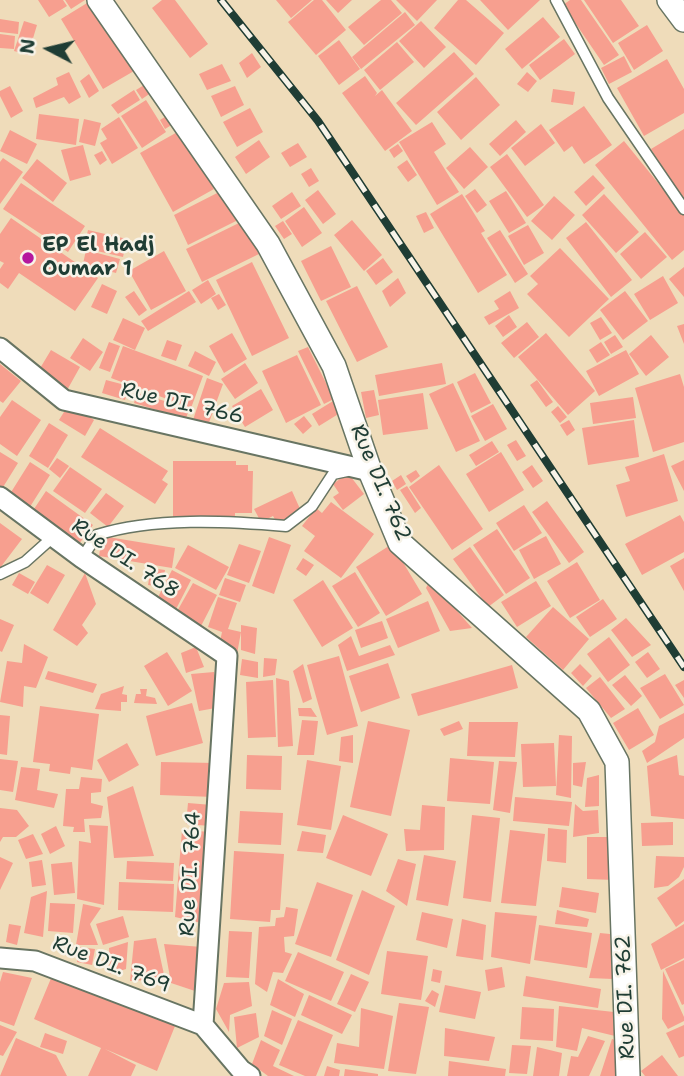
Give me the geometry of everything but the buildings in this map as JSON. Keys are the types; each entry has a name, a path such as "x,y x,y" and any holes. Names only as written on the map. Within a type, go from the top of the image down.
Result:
{"street":[{"name":"Rue DI. 762","path":"99,0 268,244 334,366 370,471 400,543 589,711 617,762 628,1076"},
{"path":"669,0 684,20"},
{"name":"Rue DI. 766","path":"0,348 64,400 370,471"},
{"name":"Rue DI. 768","path":"0,496 52,537 228,656"},
{"name":"Rue DI. 764","path":"203,1025 228,656"},
{"name":"Rue DI. 769","path":"0,958 35,961 203,1025"},
{"path":"203,1025 241,1070 250,1076"}],"lane":[{"path":"556,0 608,98 684,209"},
{"path":"82,558 97,535 121,527 229,522 286,526 312,506 333,474 350,470 370,471"},
{"path":"0,574 25,562 52,537"}],"railway":[{"path":"221,0 318,121 684,667"}],"place":[{"name":"EP El Hadj Oumar 1","path":"28,258"}]}
